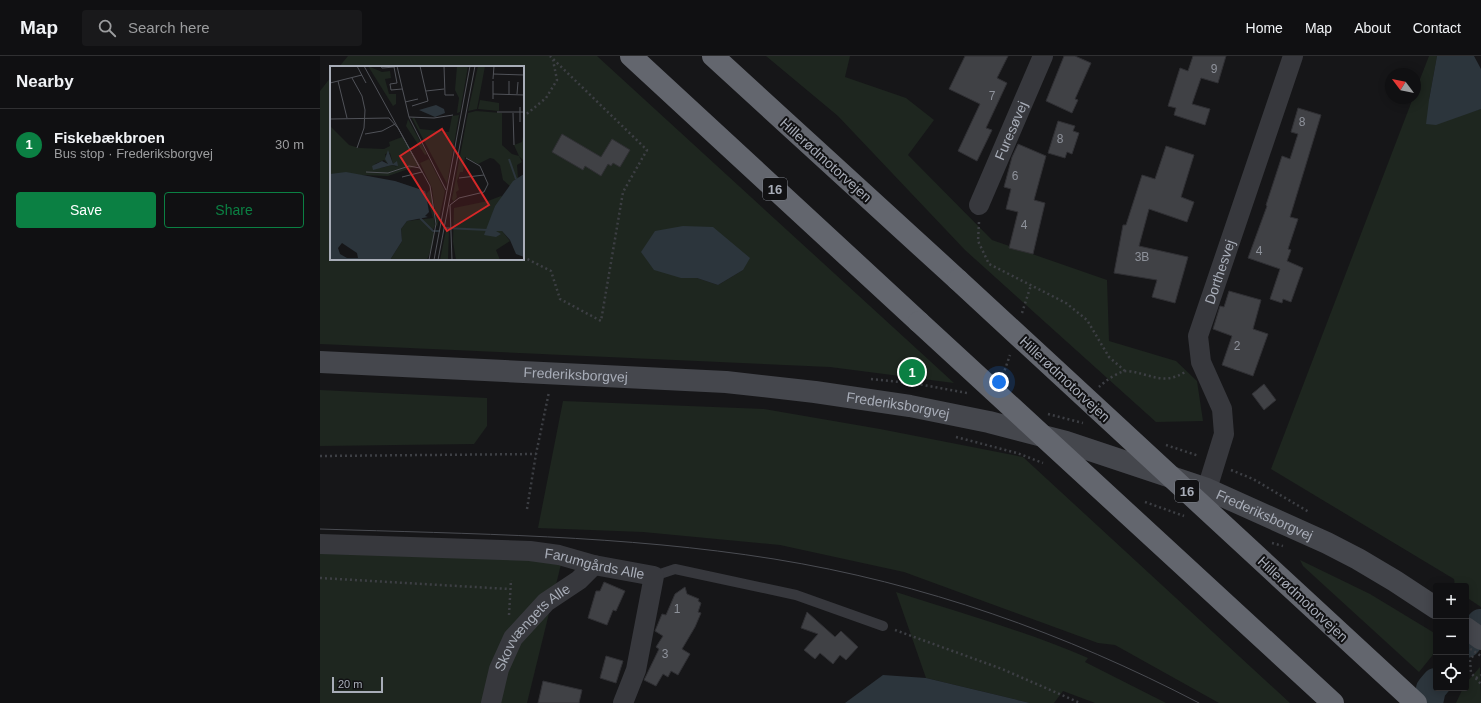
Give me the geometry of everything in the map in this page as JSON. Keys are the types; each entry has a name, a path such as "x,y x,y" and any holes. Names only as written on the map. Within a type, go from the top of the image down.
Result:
{"highway":[{"name":"16","path":"631,56 1333,703"},
{"name":"Hillerødmotorvejen","path":"713,56 1416,703"}],"street":[{"name":"Furesøvej","path":"979,205 1044,56"},
{"name":"Dorthesvej","path":"1207,489 1224,434 1222,409 1201,362 1198,336 1293,56"},
{"name":"Frederiksborgvej","path":"320,362 726,382 815,392 896,404 989,422 1066,442 1207,489 1333,546 1433,606"},
{"name":"Farumgårds Alle","path":"320,544 530,551 559,555 594,565 654,576"},
{"name":"Skovvængets Alle","path":"491,703 499,669 513,638 546,602 579,580 594,565"},
{"path":"623,703 636,670 654,576"},
{"path":"1469,630 1481,639"}],"lane":[{"name":"Farumgårds Alle","path":"654,576 675,569 796,595 883,626"}],"path":[{"path":"524,257 551,271 560,299 601,321 623,192 647,150 550,56"},
{"path":"524,116 546,98 557,80 553,59"},
{"path":"979,205 978,241 989,264 1066,303 1087,320 1109,357 1125,371 1153,377 1173,379 1201,362"},
{"path":"1022,314 1031,285"},
{"path":"1002,378 1011,350"},
{"path":"1096,390 1107,380 1125,371"},
{"path":"526,509 549,391 542,390"},
{"path":"981,444 989,422"},
{"path":"954,436 1017,454 1046,465"},
{"path":"320,456 536,454"},
{"path":"1141,501 1186,516"},
{"path":"1269,542 1284,547"},
{"path":"320,578 509,588"},
{"path":"511,580 509,588 508,628 513,638"},
{"path":"883,626 1002,669 1080,703"},
{"path":"1469,648 1481,656"},
{"path":"1470,660 1471,673 1481,684"},
{"path":"1476,678 1481,674"}],"shaded area":[{"path":"348,56 597,56 954,383 830,367 320,344 320,91 330,78 330,260 524,260 524,66 340,66","holes":["743,270 718,285 697,278"]},
{"path":"766,56 850,56 845,77 906,98 934,120 908,155 992,240 1107,280 1109,341 1176,361 1197,381 1203,421 1156,422 965,250 838,116"},
{"path":"1429,56 1437,56 1429,100 1464,114 1481,109 1481,607 1469,599 1469,583 1455,583 1454,579 1271,469 1411,104 1421,104 1421,77"},
{"path":"1437,56 1474,56 1481,69 1481,109 1436,125 1426,124"},
{"path":"683,226 713,227 750,258 743,270 718,285 697,278 681,278 654,270 641,252 655,231"},
{"path":"320,390 487,398 487,426 474,444 320,446"},
{"path":"563,401 764,409 880,429 1023,457 1290,703 1219,703 1115,645 1098,643 904,572 780,545 643,532 538,528"},
{"path":"320,552 564,552 527,703 320,703"},
{"path":"1300,560 1370,594 1433,632 1433,655 1419,672 1303,566"},
{"path":"896,592 1065,648 1088,658 1085,662 1166,703 1095,703 1063,691 1054,703 1030,703 926,678"},
{"path":"1480,667 1481,703 1456,703 1462,691 1469,691 1469,680"},
{"path":"883,675 926,678 1030,703 845,703"}],"building":[{"path":"965,56 1008,56 997,78 1007,83 986,128 992,130 977,161 958,151 980,104 949,89"},
{"path":"1064,56 1075,56 1091,63 1075,99 1078,100 1072,113 1046,101"},
{"path":"1193,56 1226,56 1218,83 1201,78 1192,104 1210,109 1205,125 1174,115 1176,108 1168,106 1180,68 1188,71"},
{"path":"1298,108 1321,115 1290,217 1298,219 1288,249 1291,250 1287,261 1303,268 1291,302 1283,299 1282,303 1270,299 1280,269 1248,258 1267,206 1266,205 1282,156 1290,159 1298,134 1291,132"},
{"path":"1058,121 1075,126 1073,131 1079,133 1072,154 1067,152 1065,158 1048,153"},
{"path":"562,134 601,157 612,139 630,150 620,167 613,163 611,166 608,164 601,176 585,166 583,170 552,152"},
{"path":"1018,144 1046,156 1034,200 1045,203 1033,254 1009,248 1018,212 1006,209 1011,189 1004,187 1012,157"},
{"path":"1166,146 1194,155 1181,197 1194,202 1187,222 1149,209 1139,246 1188,257 1175,303 1152,297 1157,280 1114,273 1123,225 1126,225 1142,175 1155,179"},
{"path":"1229,291 1261,300 1253,329 1268,334 1253,376 1222,365 1232,336 1213,329 1220,306 1224,307"},
{"path":"1264,384 1276,400 1264,410 1252,394"},
{"path":"604,582 625,591 616,611 613,610 607,625 588,618 596,591 600,591"},
{"path":"685,587 687,594 699,599 698,601 701,603 698,612 701,613 695,627 682,649 690,654 678,675 671,671 668,677 663,674 656,686 644,680 659,649 656,647 663,636 655,631 662,614 666,615 675,594"},
{"path":"807,612 835,637 841,631 858,647 846,660 840,655 833,664 820,653 815,659 804,650 818,634 801,628"},
{"path":"606,656 623,661 616,683 600,678"},
{"path":"543,681 582,690 579,703 538,703"}],"waterway":[{"path":"1469,639 1481,624"},
{"path":"1428,703 1431,689 1433,687"}],"tram line":[{"path":"320,529 490,534 604,540 718,551 830,569 939,597 1045,633 1097,654 1199,703"}],"place":[{"name":"Fiskebækbroen","path":"912,372"}]}
